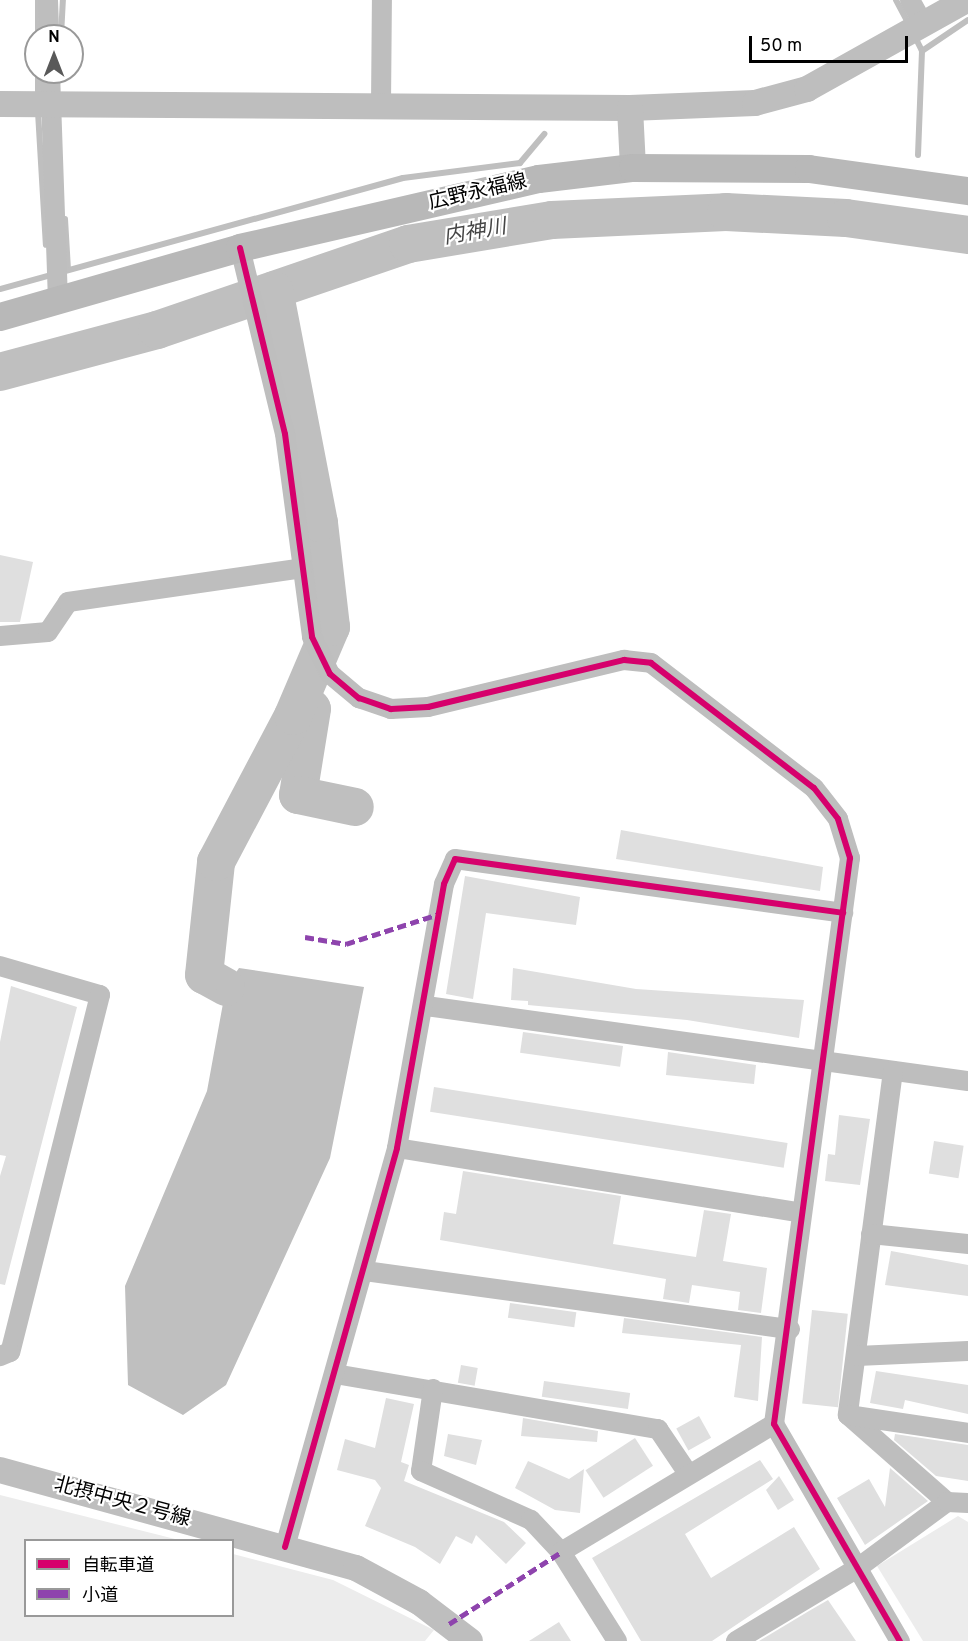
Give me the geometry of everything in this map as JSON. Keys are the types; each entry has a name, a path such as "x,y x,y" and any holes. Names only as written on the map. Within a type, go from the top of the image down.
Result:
{"main road":[{"name":"広野永福線","path":"0,317 539,179 633,168 809,169 968,191"}],"street":[{"path":"48,0 49,24"},
{"path":"381,105 382,0"},
{"path":"910,0 924,25"},
{"path":"0,104 630,108 755,103 807,89 966,0"},
{"path":"50,84 57,301"},
{"path":"630,108 633,168"},
{"path":"242,255 271,361 312,637 330,674 359,698 391,709 428,707 624,660 651,663 677,678 814,788 838,819 850,858 824,1062 801,1213 790,1329 774,1424 900,1641"},
{"path":"0,636 48,632 68,602 303,568"},
{"path":"285,1547 365,1271 397,1148 426,1006 444,884 455,859 843,913"},
{"path":"0,966 100,995 10,1352 0,1356"},
{"path":"426,1006 968,1081"},
{"path":"848,1415 892,1071"},
{"path":"397,1148 801,1213"},
{"path":"871,1234 968,1244"},
{"path":"365,1271 790,1329"},
{"path":"857,1356 968,1351"},
{"path":"335,1374 658,1429 687,1472"},
{"path":"433,1389 421,1471 531,1520 561,1552 617,1641"},
{"path":"848,1415 968,1433"},
{"path":"848,1415 947,1502 968,1503"},
{"path":"561,1552 687,1472 774,1424"},
{"name":"北摂中央２号線","path":"0,1470 356,1568 419,1602 470,1641"},
{"path":"736,1641 859,1567 947,1502"}],"shaded area":[{"path":"239,968 364,987 330,1158 226,1385 183,1415 128,1385 125,1286 207,1091 226,987"},
{"path":"0,1495 175,1539 24,1539 24,1617 234,1617 234,1554 333,1580 434,1630 425,1641 0,1641"},
{"path":"958,1516 968,1522 968,1641 923,1641 877,1566"}],"building":[{"path":"0,555 33,562 20,622 0,622"},
{"path":"621,830 823,867 820,891 616,859"},
{"path":"465,876 580,897 576,925 486,913 473,999 446,994"},
{"path":"513,968 636,989 804,1000 799,1038 687,1020 528,1005 528,1001 511,1000"},
{"path":"11,986 77,1007 5,1285 0,1284 0,1176 6,1156 0,1155 0,1042"},
{"path":"523,1032 623,1046 620,1067 520,1053"},
{"path":"668,1052 756,1065 754,1084 666,1075"},
{"path":"434,1087 788,1143 784,1168 430,1112"},
{"path":"839,1115 870,1119 860,1185 825,1181 828,1154 835,1155"},
{"path":"934,1141 964,1146 958,1178 929,1174"},
{"path":"463,1171 621,1196 613,1244 696,1257 704,1210 731,1214 723,1261 767,1268 761,1313 738,1310 740,1292 692,1285 689,1303 663,1299 666,1279 440,1240 444,1212 456,1214"},
{"path":"891,1251 968,1265 968,1296 885,1285"},
{"path":"510,1303 576,1312 574,1327 508,1318"},
{"path":"812,1310 848,1314 838,1407 802,1403"},
{"path":"624,1318 762,1337 758,1401 734,1397 741,1345 622,1333"},
{"path":"461,1365 478,1368 475,1386 458,1383"},
{"path":"876,1371 968,1385 968,1414 905,1400 903,1409 870,1403"},
{"path":"544,1381 630,1393 628,1409 542,1397"},
{"path":"386,1398 414,1404 401,1462 409,1465 404,1481 504,1522 526,1543 506,1564 476,1535 472,1544 456,1536 440,1564 415,1547 365,1526 381,1488 375,1480 337,1470 345,1439 375,1448"},
{"path":"699,1416 711,1438 688,1450 676,1429"},
{"path":"523,1418 598,1431 597,1442 521,1436"},
{"path":"448,1434 482,1440 476,1465 444,1456"},
{"path":"895,1434 968,1445 968,1481 936,1476 894,1440"},
{"path":"635,1438 653,1466 603,1498 586,1470"},
{"path":"760,1460 773,1479 685,1534 711,1578 794,1527 820,1569 712,1641 641,1641 592,1558"},
{"path":"528,1461 569,1479 584,1469 580,1513 555,1510 515,1488"},
{"path":"890,1468 928,1501 865,1545 837,1498 869,1479 885,1507"},
{"path":"779,1476 794,1500 778,1510 766,1490"},
{"path":"828,1600 856,1641 759,1641 809,1611"},
{"path":"559,1622 571,1641 529,1641"}],"waterway":[{"path":"38,0 38,24"},
{"path":"62,24 63,0"},
{"path":"896,0 910,26"},
{"path":"922,51 968,20"},
{"path":"914,35 922,51 918,155"},
{"path":"38,84 38,98"},
{"path":"38,112 46,245"},
{"path":"0,289 403,178 520,163 544,134"},
{"name":"内神川","path":"0,372 157,330 408,244 552,220 726,212 846,218 968,235"},
{"path":"65,219 68,269"},
{"path":"226,987 204,975 216,862 293,716 331,627 319,523 274,290"},
{"path":"304,701 312,709 298,795 355,807"}],"marked path":[{"path":"305,937 346,944 439,914"},
{"path":"449,1624 561,1552"}],"cycle path":[{"path":"240,248 285,434 312,637 330,674 359,698 391,709 428,707 624,660 651,663 814,788 838,819 850,858 774,1424 900,1641"},
{"path":"285,1547 397,1148 444,884 455,859 843,913"}]}
